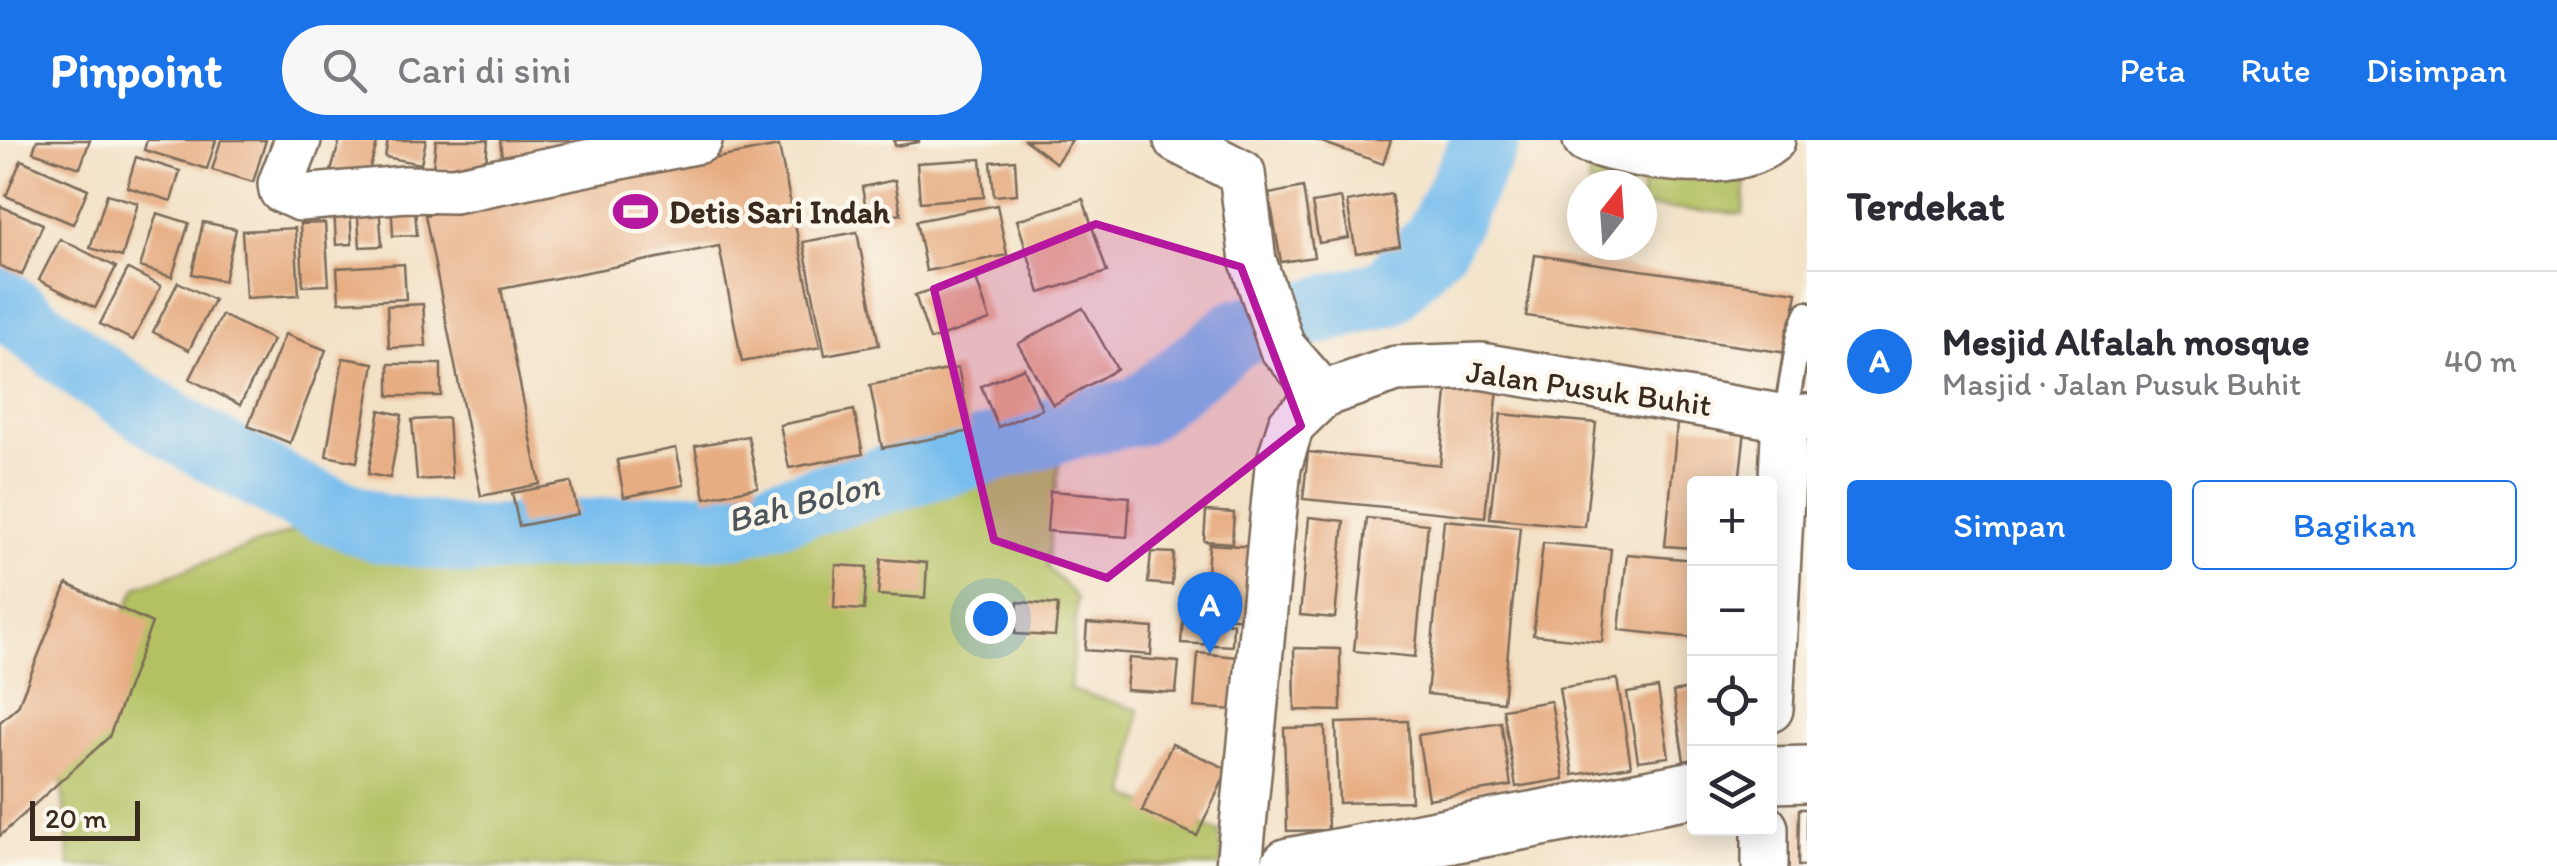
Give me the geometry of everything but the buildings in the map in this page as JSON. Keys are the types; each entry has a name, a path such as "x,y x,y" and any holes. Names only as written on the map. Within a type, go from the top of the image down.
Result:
{"street":[{"path":"298,140 281,184 282,190 300,198 406,189 454,190 699,140"},
{"path":"1176,140 1242,173 1253,261 1282,347 1323,394"},
{"path":"1596,144 1715,160 1760,150 1772,140"},
{"name":"Jalan Pusuk Buhit","path":"1239,866 1278,467 1291,425 1323,394 1396,369 1481,366 1796,418"},
{"path":"1775,656 1796,418"},
{"path":"1777,775 1807,774"},
{"path":"1289,866 1687,790"},
{"path":"1765,866 1766,836"}],"lane":[{"path":"1796,418 1800,335 1807,313"}],"highlighted area":[{"path":"1096,224 1241,267 1301,426 1107,578 994,540 934,289"}],"green space":[{"path":"1594,140 1749,140 1743,214 1657,208 1657,170 1590,170"},
{"path":"1060,454 1047,567 1077,598 1070,690 1139,710 1127,796 1219,832 1223,866 70,866 58,743 137,587 310,525 483,560 720,542"}],"waterway":[{"name":"Bah Bolon","path":"0,301 91,372 184,433 299,497 378,528 472,541 738,523 1076,424 1139,411 1237,333 1386,293 1437,239 1486,140"}],"place":[{"name":"Detis Sari Indah","path":"636,212"},
{"name":"Mesjid Alfalah mosque","path":"1210,654"}]}
